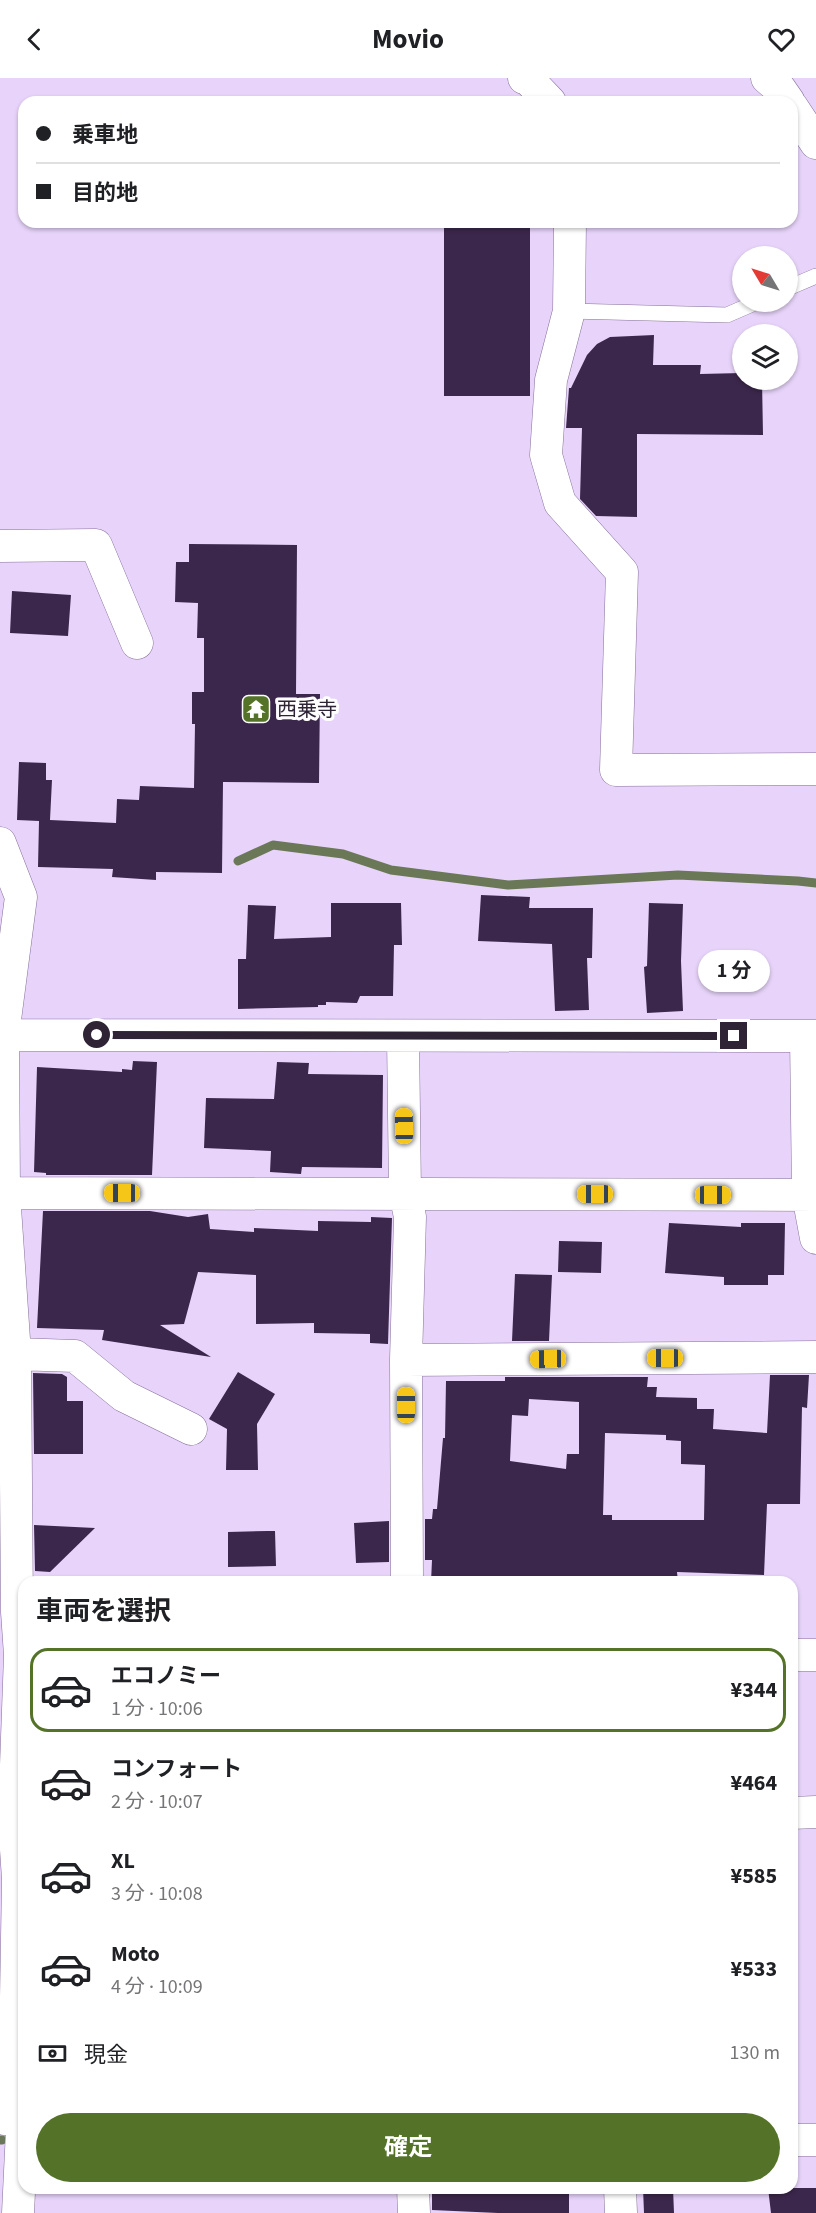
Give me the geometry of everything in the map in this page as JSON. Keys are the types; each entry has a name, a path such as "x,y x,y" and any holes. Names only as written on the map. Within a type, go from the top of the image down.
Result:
{"street":[{"path":"524,78 528,79 544,96"},
{"path":"767,78 785,96"},
{"path":"798,116 816,143"},
{"path":"570,228 569,311 550,380 546,455 560,502 622,572 616,770 816,769"},
{"path":"0,546 96,545 137,643"},
{"path":"0,843 21,897 1,1035 2,1193 15,1354 18,1621"},
{"path":"1,1035 811,1036 812,1195 816,1238"},
{"path":"403,1036 405,1193 410,1217 406,1360 406,1576"},
{"path":"2,1193 812,1195"},
{"path":"15,1354 75,1356 124,1396 191,1429"},
{"path":"406,1360 816,1357"},
{"path":"798,1655 816,1655"},
{"path":"18,1728 13,1820 18,1879 9,1958 16,1997 13,2125 18,2213"},
{"path":"798,1813 816,1812"},
{"path":"798,2140 816,2140"},
{"path":"413,2194 414,2213"},
{"path":"620,2194 621,2213"}],"lane":[{"path":"798,284 816,276"},
{"path":"569,311 727,315 734,312"}],"building":[{"path":"444,228 530,228 530,396 444,396"},
{"path":"654,335 653,365 701,365 700,374 732,373 732,390 762,390 763,435 637,434 637,517 596,516 580,499 582,428 566,428 569,388 587,355 597,344 610,337"},
{"name":"西乗寺","path":"189,544 297,545 296,694 320,694 319,783 223,782 222,873 156,872 156,880 112,877 113,869 38,867 39,821 17,820 19,762 46,763 46,780 52,780 50,820 116,823 117,799 139,800 140,786 194,788 195,724 192,724 192,692 204,692 204,638 197,638 198,603 175,602 176,562 189,562"},
{"path":"12,591 71,595 68,636 10,633"},
{"path":"481,895 530,897 529,908 593,908 592,958 587,958 589,1010 555,1011 552,944 478,941"},
{"path":"331,903 401,903 402,945 394,945 393,996 360,996 357,1003 326,1002 326,1005 318,1005 318,1007 238,1009 238,959 246,959 248,905 276,906 274,939 331,937"},
{"path":"649,903 683,904 681,961 683,1011 647,1013 644,967 647,966"},
{"path":"133,1061 157,1062 152,1175 46,1175 46,1173 34,1172 37,1067 122,1072 122,1069 132,1070"},
{"path":"277,1062 309,1063 308,1074 383,1075 382,1168 302,1167 301,1174 270,1172 271,1151 204,1148 206,1098 274,1099"},
{"path":"43,1211 150,1211 188,1217 208,1214 210,1229 254,1232 254,1228 318,1231 318,1221 371,1222 371,1217 392,1218 388,1344 370,1343 370,1334 314,1333 314,1323 256,1324 256,1275 198,1272 184,1324 160,1325 211,1357 102,1340 104,1330 37,1328"},
{"path":"669,1223 741,1227 741,1223 785,1223 784,1275 768,1275 768,1285 724,1285 724,1277 665,1273"},
{"path":"559,1241 602,1242 601,1273 558,1272"},
{"path":"515,1274 552,1275 549,1341 512,1341"},
{"path":"238,1372 275,1394 257,1424 258,1470 226,1470 227,1429 209,1419"},
{"path":"33,1373 62,1374 67,1377 67,1401 83,1401 83,1454 34,1454"},
{"path":"770,1375 809,1375 807,1408 802,1407 800,1504 767,1504 764,1575 677,1572 677,1576 431,1576 432,1560 425,1560 425,1519 432,1519 433,1509 437,1509 443,1438 445,1438 446,1381 505,1381 505,1377 648,1377 647,1387 657,1387 656,1397 697,1398 697,1409 714,1409 713,1429 767,1433","holes":["529,1399 579,1402 579,1454 567,1454 566,1469 510,1461 512,1415 528,1416","605,1433 666,1435 666,1440 681,1441 681,1464 705,1465 704,1520 612,1520 612,1515 603,1515"]},
{"path":"389,1521 389,1562 356,1563 354,1523"},
{"path":"34,1525 95,1528 50,1572 35,1571"},
{"path":"275,1531 276,1566 228,1567 228,1532"},
{"path":"798,2188 816,2188 816,2213 771,2213 769,2194 798,2194"},
{"path":"432,2194 569,2194 569,2213 432,2210"},
{"path":"643,2194 673,2194 674,2213 644,2213"}],"waterway":[{"path":"238,861 273,845 343,854 391,870 508,885 678,875 816,883"}],"place":[{"name":"西乗寺","path":"256,709"}],"route":[{"path":"97,1035 734,1036"}]}
